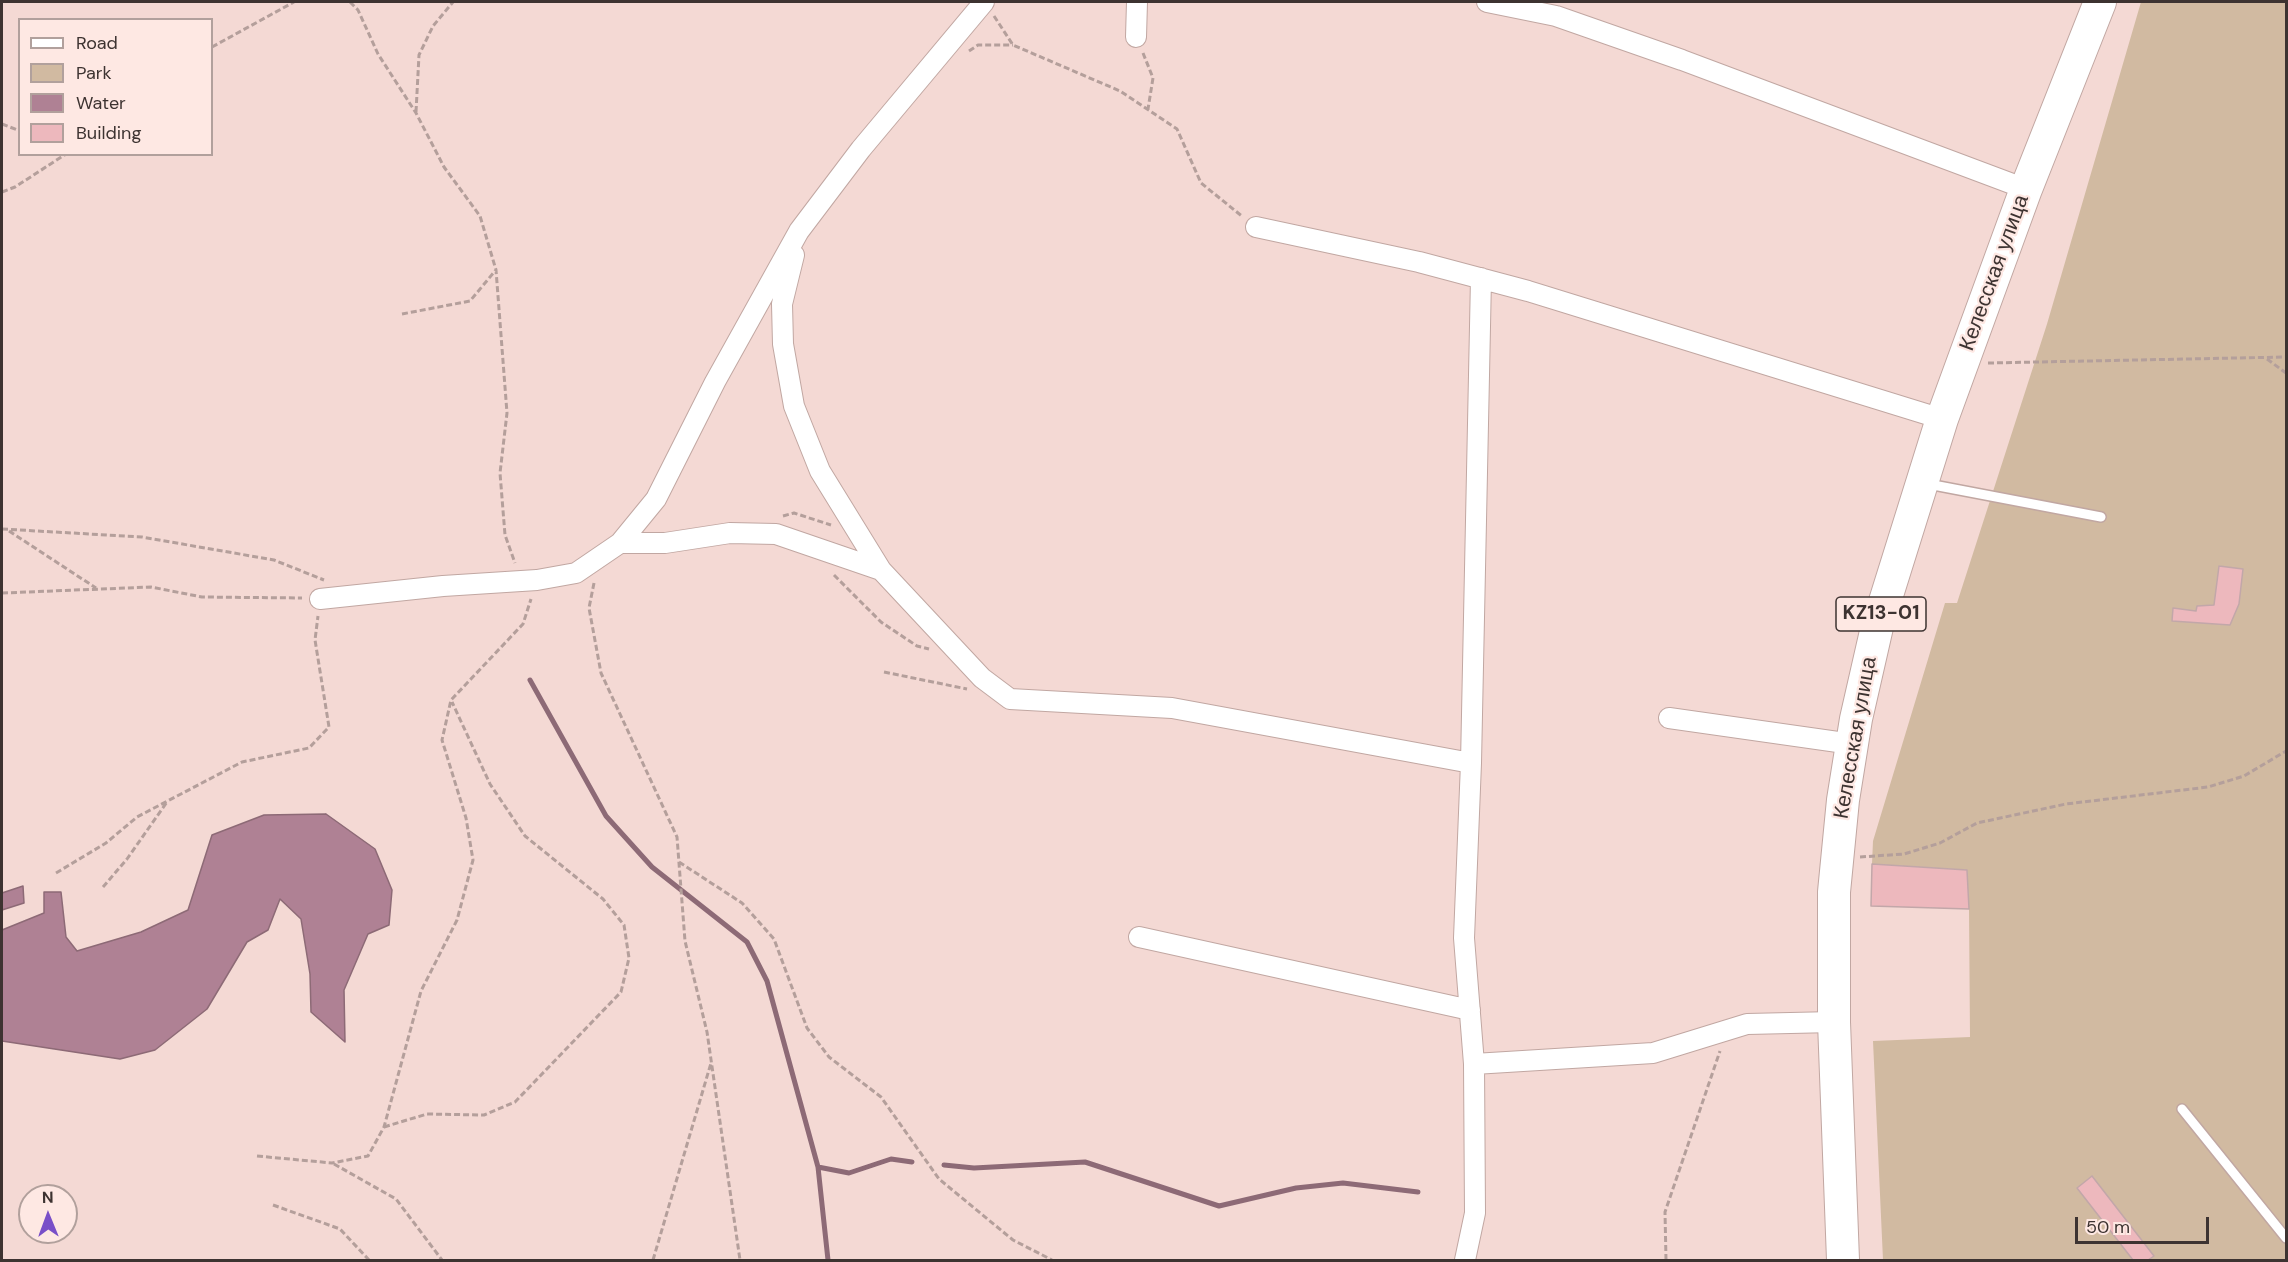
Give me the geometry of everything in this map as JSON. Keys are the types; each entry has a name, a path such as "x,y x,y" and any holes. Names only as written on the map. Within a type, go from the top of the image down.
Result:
{"main road":[{"name":"Келесская улица","path":"1843,1260 1834,1022 1834,892 1852,744 1877,627 1942,419 2026,189 2100,2"}],"street":[{"path":"1136,36 1137,2"},
{"path":"1487,2 1556,16 2026,189"},
{"path":"324,590 529,581 576,573 620,543 656,499 715,382 800,231 861,149 988,7"},
{"path":"1256,227 1419,262 1481,278 1942,419"},
{"path":"800,231 782,304 783,344 794,406 820,471 880,570 982,678 1010,699 1173,708 1471,763"},
{"path":"1465,1260 1475,1214 1474,1064 1464,938 1471,763 1481,278"},
{"path":"620,543 665,543 730,533 776,534 880,570"},
{"path":"1669,718 1852,744"},
{"path":"1139,937 1470,1010"},
{"path":"1474,1064 1653,1053 1747,1024 1834,1022"}],"lane":[{"path":"1923,483 2101,517"},
{"path":"2182,1109 2286,1238"}],"path":[{"path":"213,46 294,2"},
{"path":"257,1156 332,1163 368,1156 384,1127 421,991 458,920 473,860 466,818 442,740 451,700 523,624 529,581 505,535 500,473 507,413 496,270 480,216 444,167 416,113 378,54 358,10 350,2"},
{"path":"416,113 419,55 433,26 452,2"},
{"path":"988,7 1013,45 1120,91 1177,129 1201,183 1256,227"},
{"path":"1136,36 1153,78 1148,109"},
{"path":"2,124 18,130"},
{"path":"2,192 15,187 63,156"},
{"path":"402,314 470,301 496,270"},
{"path":"1962,364 2286,357"},
{"path":"2265,358 2286,372"},
{"path":"2,529 142,537 274,560 324,590"},
{"path":"7,529 98,589"},
{"path":"599,558 590,609 601,673 677,837 685,941 707,1032 740,1260"},
{"path":"833,574 881,622 917,646 960,655"},
{"path":"2,593 151,587 202,597 324,590"},
{"path":"56,873 106,843 137,818 242,762 309,748 329,727 315,640 324,590"},
{"path":"884,672 975,691"},
{"path":"384,1127 427,1114 484,1115 515,1102 621,992 629,958 624,925 603,899 525,836 490,784 451,700"},
{"path":"1837,859 1904,854 1940,843 1977,823 2066,804 2208,787 2244,776 2286,751"},
{"path":"103,887 127,859 167,802"},
{"path":"679,862 742,903 774,939 807,1028 829,1057 881,1097 939,1179 1013,1240 1052,1260"},
{"path":"1665,1260 1665,1212 1728,1030"},
{"path":"653,1260 711,1061"},
{"path":"332,1163 396,1199 442,1260"},
{"path":"273,1205 340,1229 369,1260"}],"green space":[{"path":"2141,2 2286,2 2286,1260 1883,1260 1873,1041 1970,1037 1969,909 1967,870 1872,864 1873,841 1945,603 1957,603 2047,324"}],"water":[{"path":"326,814 375,849 392,890 389,925 368,934 344,990 345,1042 311,1012 310,974 301,919 280,899 268,930 247,942 207,1009 155,1050 120,1059 2,1041 2,930 44,913 44,892 61,892 66,937 77,951 141,932 188,910 212,835 264,815"},
{"path":"23,886 24,903 2,910 2,893"}],"building":[{"path":"2219,566 2243,569 2239,604 2230,625 2172,621 2173,608 2196,611 2197,606 2214,605"},
{"path":"1872,864 1967,870 1969,909 1871,906"},
{"path":"2092,1176 2154,1256 2148,1260 2133,1260 2077,1188"}],"waterway":[{"path":"530,680 606,816 652,867 747,942 767,981 818,1167 828,1260"},
{"path":"818,1167 849,1173 891,1159 912,1162"},
{"path":"944,1165 974,1168 1085,1162 1219,1206 1296,1188 1343,1183 1418,1192"}]}
